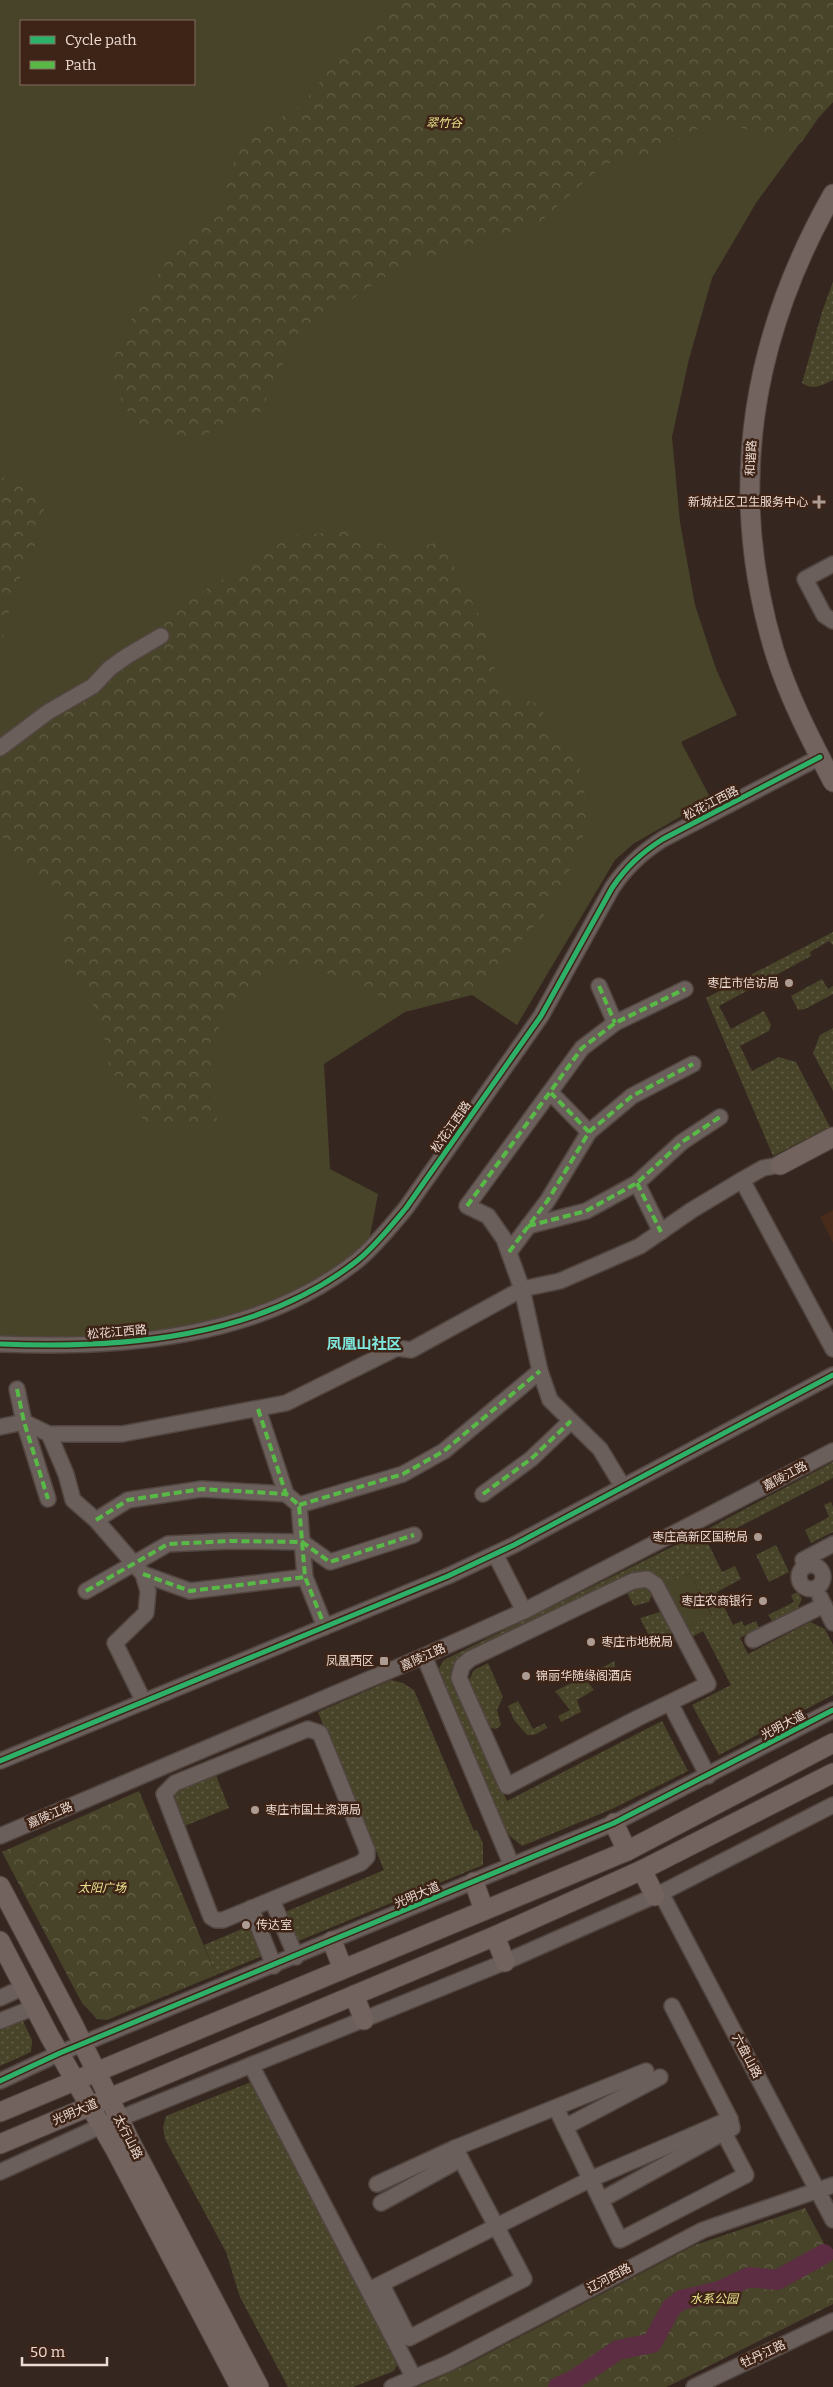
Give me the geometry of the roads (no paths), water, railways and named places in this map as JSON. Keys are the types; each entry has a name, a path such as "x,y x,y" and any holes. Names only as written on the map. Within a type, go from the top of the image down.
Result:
{"main road":[{"name":"和谐路","path":"827,756 786,683 764,614 753,541 749,472 758,397 773,328 784,294 798,262 833,194"},
{"name":"和谐路","path":"833,220 796,299 785,332 769,408 762,472 765,539 777,612 798,678 827,756 833,782"},
{"path":"780,1165 833,1137"},
{"path":"0,2112 626,1851 833,1743"},
{"name":"光明大道","path":"0,2144 495,1936 642,1870 833,1773"},
{"path":"614,1823 626,1851"},
{"path":"642,1870 658,1894"},
{"path":"474,1882 484,1910"},
{"name":"太行山路","path":"0,1886 260,2387"},
{"path":"495,1936 505,1962"},
{"name":"太行山路","path":"0,1941 240,2387"},
{"path":"332,1941 343,1969"},
{"path":"354,1995 364,2020"}],"street":[{"path":"833,564 805,579 824,616 833,621"},
{"path":"0,748 48,712 93,686 110,668 127,656 161,636"},
{"name":"松花江西路","path":"0,1344 46,1346 138,1341 217,1327 259,1314 326,1283 384,1235 406,1208 519,1050 541,1016 625,868 644,851 663,839 827,756"},
{"path":"599,986 615,1023"},
{"path":"623,1487 600,1449 550,1400 540,1371 522,1289 504,1239 488,1216 467,1206 582,1048 615,1023 685,989"},
{"path":"509,1252 548,1200 589,1132 632,1096 693,1064"},
{"path":"551,1092 589,1132"},
{"path":"528,1226 586,1211 637,1183 682,1142 720,1117"},
{"path":"0,1427 24,1422 50,1434 122,1434 286,1403 397,1348 412,1350 522,1289 560,1281 640,1246 742,1180 764,1168 780,1165"},
{"path":"742,1180 833,1349"},
{"path":"637,1183 661,1232"},
{"path":"299,1505 403,1474 444,1451 540,1371"},
{"path":"0,1761 448,1576 495,1554 833,1375"},
{"path":"17,1389 24,1422 48,1498"},
{"path":"258,1409 286,1494 299,1505 304,1577 325,1627"},
{"path":"483,1494 531,1459 571,1421"},
{"path":"50,1434 66,1474 73,1500 96,1520 138,1569 148,1591 146,1613 115,1643 144,1702"},
{"name":"嘉陵江路","path":"0,1836 524,1612 833,1451"},
{"path":"96,1520 128,1500 202,1489 286,1494"},
{"path":"86,1592 138,1569 168,1544 230,1541 302,1542 330,1562 414,1535"},
{"path":"833,1544 802,1560 805,1566 800,1572 801,1584 808,1589 816,1589 833,1623"},
{"path":"495,1554 524,1612"},
{"path":"138,1569 190,1592 304,1577"},
{"path":"647,1579 656,1585 708,1684 670,1703 507,1786 459,1678 462,1666 470,1659 633,1581 647,1579"},
{"path":"753,1640 824,1606"},
{"path":"424,1656 512,1866"},
{"path":"670,1703 708,1776"},
{"name":"光明大道","path":"0,2081 60,2054 614,1823 833,1710"},
{"path":"308,1728 320,1734 367,1850 366,1857 361,1863 272,1900 223,1920 216,1920 210,1917 164,1794 175,1783 308,1728"},
{"name":"光明大道","path":"0,2172 101,2126 120,2120 250,2065 505,1962 658,1894 833,1805"},
{"name":"六盘山路","path":"658,1894 833,2220"},
{"path":"272,1900 296,1957"},
{"path":"251,1908 274,1966"},
{"path":"0,1998 24,1987"},
{"path":"601,2200 732,2128 730,2118 672,2006"},
{"path":"0,2021 35,2007"},
{"path":"250,2065 376,2287 409,2338 524,2279 458,2154"},
{"path":"377,2184 458,2154 556,2108 646,2071"},
{"path":"565,2127 660,2077"},
{"path":"556,2108 620,2240 746,2175 724,2133"},
{"path":"376,2287 590,2179 730,2118"},
{"path":"381,2202 458,2154"},
{"name":"辽河西路","path":"392,2387 457,2358 702,2230 833,2185"},
{"path":"376,2287 414,2378"},
{"name":"牡丹江路","path":"694,2387 833,2321"}],"waterway":[{"path":"558,2387 572,2381 618,2350 652,2343 671,2308 681,2300 719,2291 749,2277 777,2280 824,2254"}],"place":[{"name":"新城社区卫生服务中心","path":"819,502"},
{"name":"枣庄市信访局","path":"789,983"},
{"name":"枣庄高新区国税局","path":"758,1537"},
{"name":"枣庄农商银行","path":"763,1601"},
{"name":"枣庄市地税局","path":"591,1642"},
{"name":"凤凰西区","path":"384,1661"},
{"name":"锦丽华随缘阁酒店","path":"526,1676"},
{"name":"枣庄市国土资源局","path":"255,1810"},
{"name":"传达室","path":"246,1925"}],"district":[{"name":"凤凰山社区","path":"364,1344"}],"park label":[{"name":"翠竹谷","path":"444,123"},
{"name":"太阳广场","path":"102,1888"},
{"name":"水系公园","path":"714,2299"}]}
